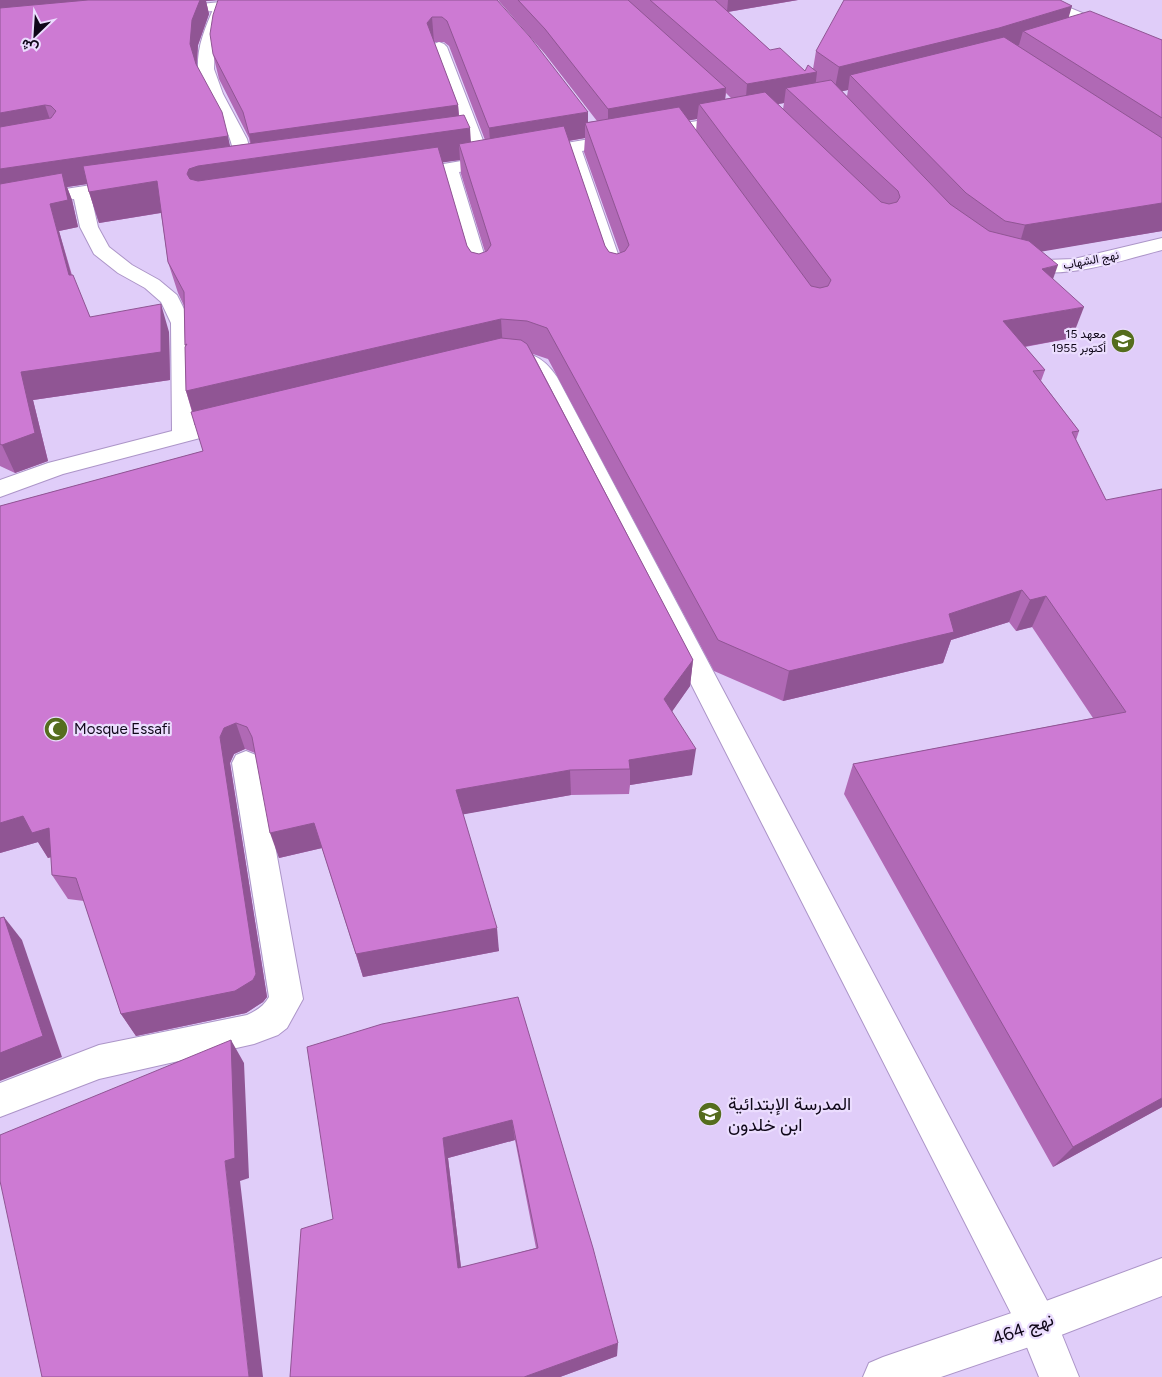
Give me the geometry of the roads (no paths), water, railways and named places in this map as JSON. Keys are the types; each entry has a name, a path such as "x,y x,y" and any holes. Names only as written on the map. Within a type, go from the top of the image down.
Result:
{"street":[{"path":"158,12 288,0"},
{"path":"1038,0 1162,52"},
{"path":"221,7 209,36 206,53 206,71 215,94 238,137 246,168"},
{"path":"1072,35 1100,26"},
{"path":"439,47 483,163"},
{"path":"390,177 448,169 745,118 726,105"},
{"path":"591,128 602,143"},
{"path":"682,129 694,145"},
{"path":"454,140 474,137"},
{"path":"572,148 616,276"},
{"path":"226,171 266,165"},
{"path":"448,169 481,277"},
{"path":"0,205 139,182"},
{"path":"80,191 89,227 101,250 125,269 152,284 170,299 180,322 183,435"},
{"name":"نهج الشهاب","path":"1002,261 1032,267 1053,267 1087,262 1162,244"},
{"path":"483,362 503,358 528,360 539,366 546,377 1038,1324 1059,1377"},
{"path":"0,489 56,468 260,416"},
{"path":"0,1100 100,1062 247,1031 270,1022 280,1011 286,999 246,762"},
{"name":"نهج 464","path":"883,1377 1038,1324 1162,1278"}],"place":[{"name":"معهد 15 أكتوبر 1955","path":"1123,341"},
{"name":"Mosque Essafi","path":"56,729"},
{"name":"المدرسة الإبتدائية ابن خلدون","path":"710,1114"}]}
